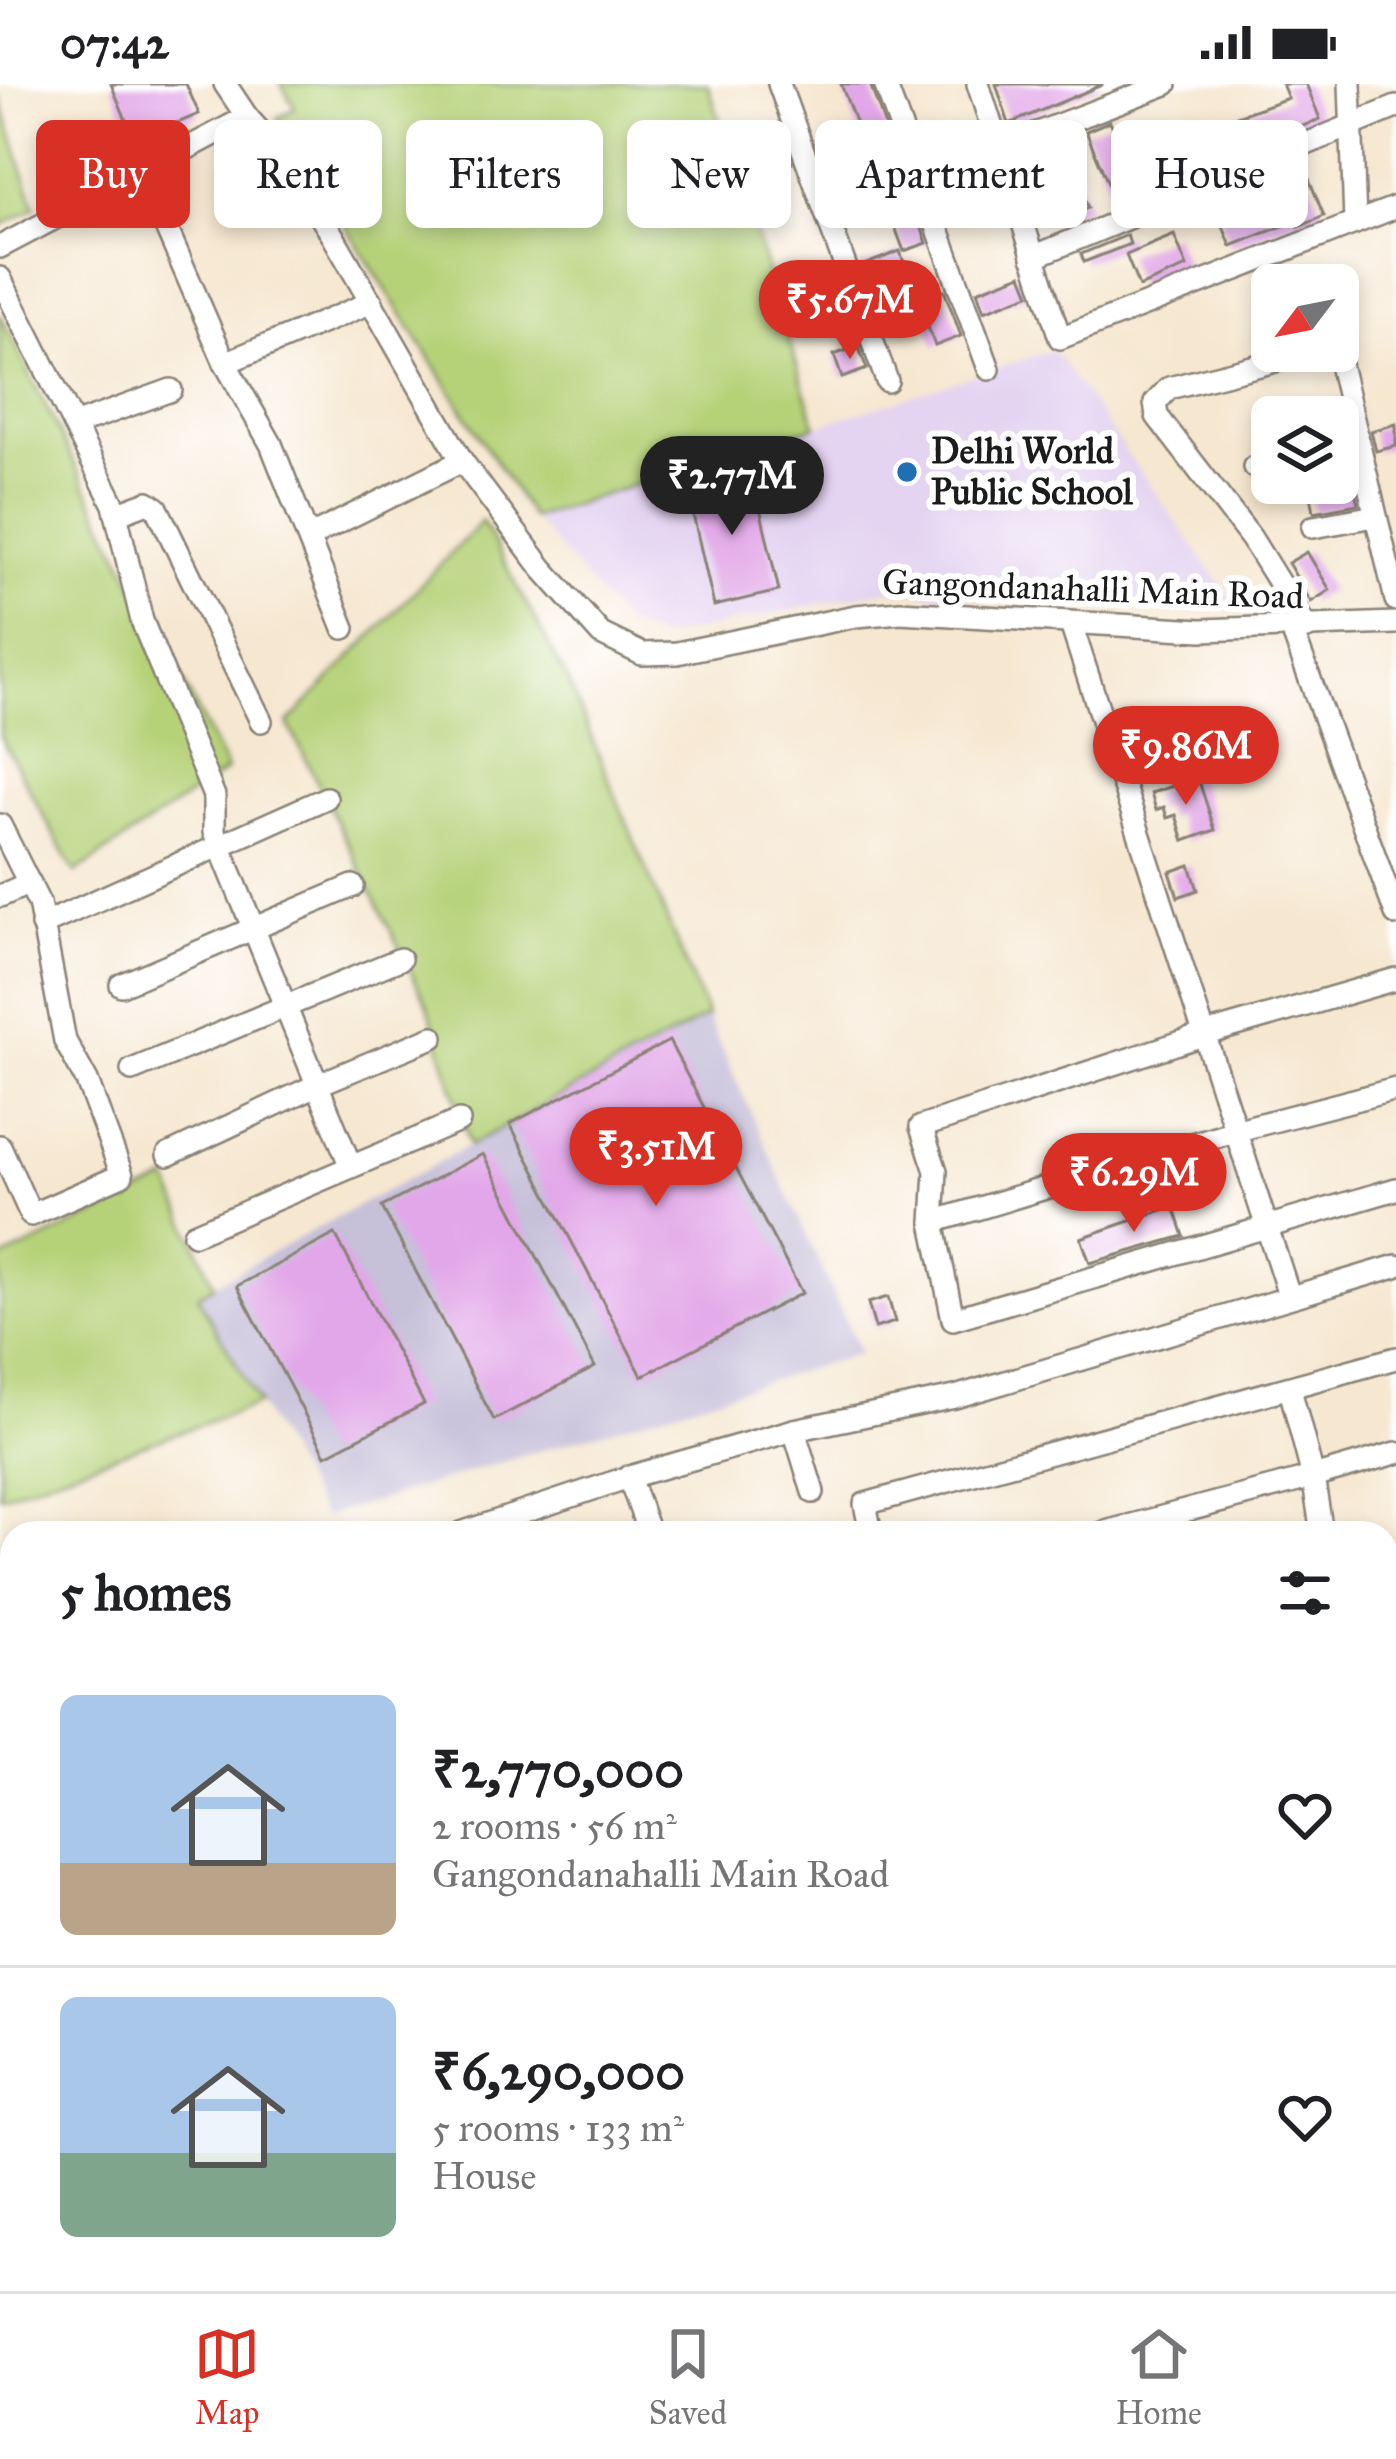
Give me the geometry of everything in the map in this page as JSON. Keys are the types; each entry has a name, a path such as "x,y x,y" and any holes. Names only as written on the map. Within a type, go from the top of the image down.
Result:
{"street":[{"name":"Gangondanahalli Main Road","path":"225,84 282,157 462,461 543,569 601,634 642,654 677,653 856,616 900,612 1071,624 1299,629 1396,623"},
{"path":"778,84 887,381"},
{"path":"885,84 989,369"},
{"path":"978,84 989,120"},
{"path":"1072,120 1166,84"},
{"path":"1349,84 1355,223"},
{"path":"1034,257 1396,107"},
{"path":"190,147 247,117"},
{"path":"1024,228 1060,338 1396,207"},
{"path":"0,248 37,228"},
{"path":"166,228 225,363 271,444 344,628"},
{"path":"0,278 116,514 142,621 214,796 214,832 351,1168"},
{"path":"225,363 372,302"},
{"path":"1251,367 1169,388 1155,403 1157,416 1251,538 1299,629 1396,914"},
{"path":"74,425 171,390"},
{"path":"310,537 462,461"},
{"path":"1359,474 1396,600"},
{"path":"116,514 148,502 157,508 261,722"},
{"path":"1313,527 1375,517"},
{"path":"1071,624 1288,1295"},
{"path":"42,926 326,799"},
{"path":"0,1145 31,1215 122,1175 87,1081 65,1041 39,903 2,832"},
{"path":"0,896 30,883"},
{"path":"121,985 353,886"},
{"path":"132,1070 400,959"},
{"path":"1396,979 1206,1034 922,1126 936,1172 933,1222 953,1319 1396,1189"},
{"path":"168,1155 433,1037"},
{"path":"933,1222 1238,1130 1396,1089"},
{"path":"194,1234 459,1121"},
{"path":"497,1521 794,1430 955,1396 1396,1266"},
{"path":"869,1521 865,1504 1396,1358"},
{"path":"1290,1388 1320,1521"},
{"path":"794,1430 814,1492"},
{"path":"1147,1521 1396,1453"},
{"path":"629,1477 645,1521"}],"shaded area":[{"name":"Delhi World Public School","path":"1053,350 1238,608 987,600 884,590 662,638 626,626 532,518"},
{"path":"707,1016 860,1353 323,1517 196,1294"}],"green space":[{"path":"281,84 708,84 719,120 627,120 627,228 753,228 816,426 532,518 347,228 382,228 382,120 278,120 295,108"},
{"path":"0,96 35,208 0,226"},
{"path":"0,314 227,770 75,873 0,736"},
{"path":"482,521 568,681 707,1016 470,1145 428,1006 288,723"},
{"path":"168,1180 214,1285 197,1295 259,1404 0,1496 0,1260"}],"building":[{"path":"111,84 186,84 199,114 185,120 126,120"},
{"path":"841,84 870,84 883,120 854,120"},
{"path":"996,84 1102,84 1019,120 1008,120"},
{"path":"1282,84 1306,84 1320,119 1308,124 1308,120 1239,120 1237,116 1288,98"},
{"path":"1111,123 1111,190 1087,133"},
{"path":"1308,179 1324,216 1308,223"},
{"path":"895,228 922,228 927,243 904,251"},
{"path":"1224,228 1278,228 1231,246"},
{"path":"1127,235 1130,244 1084,262 1081,254"},
{"path":"1174,235 1187,267 1139,287 1126,255"},
{"path":"900,251 917,300 879,314 861,266"},
{"path":"1022,274 1030,294 984,311 977,291"},
{"path":"944,290 961,336 935,346 918,300"},
{"path":"858,346 867,369 842,378 834,355"},
{"path":"1396,424 1396,446 1376,451 1371,431"},
{"path":"751,469 779,591 714,606 686,484"},
{"path":"1313,504 1358,504 1314,512"},
{"path":"1307,552 1330,590 1311,602 1288,563"},
{"path":"1198,778 1215,830 1184,841 1176,815 1167,818 1164,807 1156,810 1151,793"},
{"path":"1190,865 1198,890 1178,897 1170,872"},
{"path":"669,1041 802,1293 642,1376 510,1124"},
{"path":"483,1154 595,1367 494,1420 382,1207"},
{"path":"1174,1206 1184,1236 1090,1263 1081,1238"},
{"path":"335,1234 424,1404 326,1455 237,1286"},
{"path":"888,1297 895,1322 875,1328 868,1303"}],"place":[{"name":"Delhi World Public School","path":"907,472"}]}
